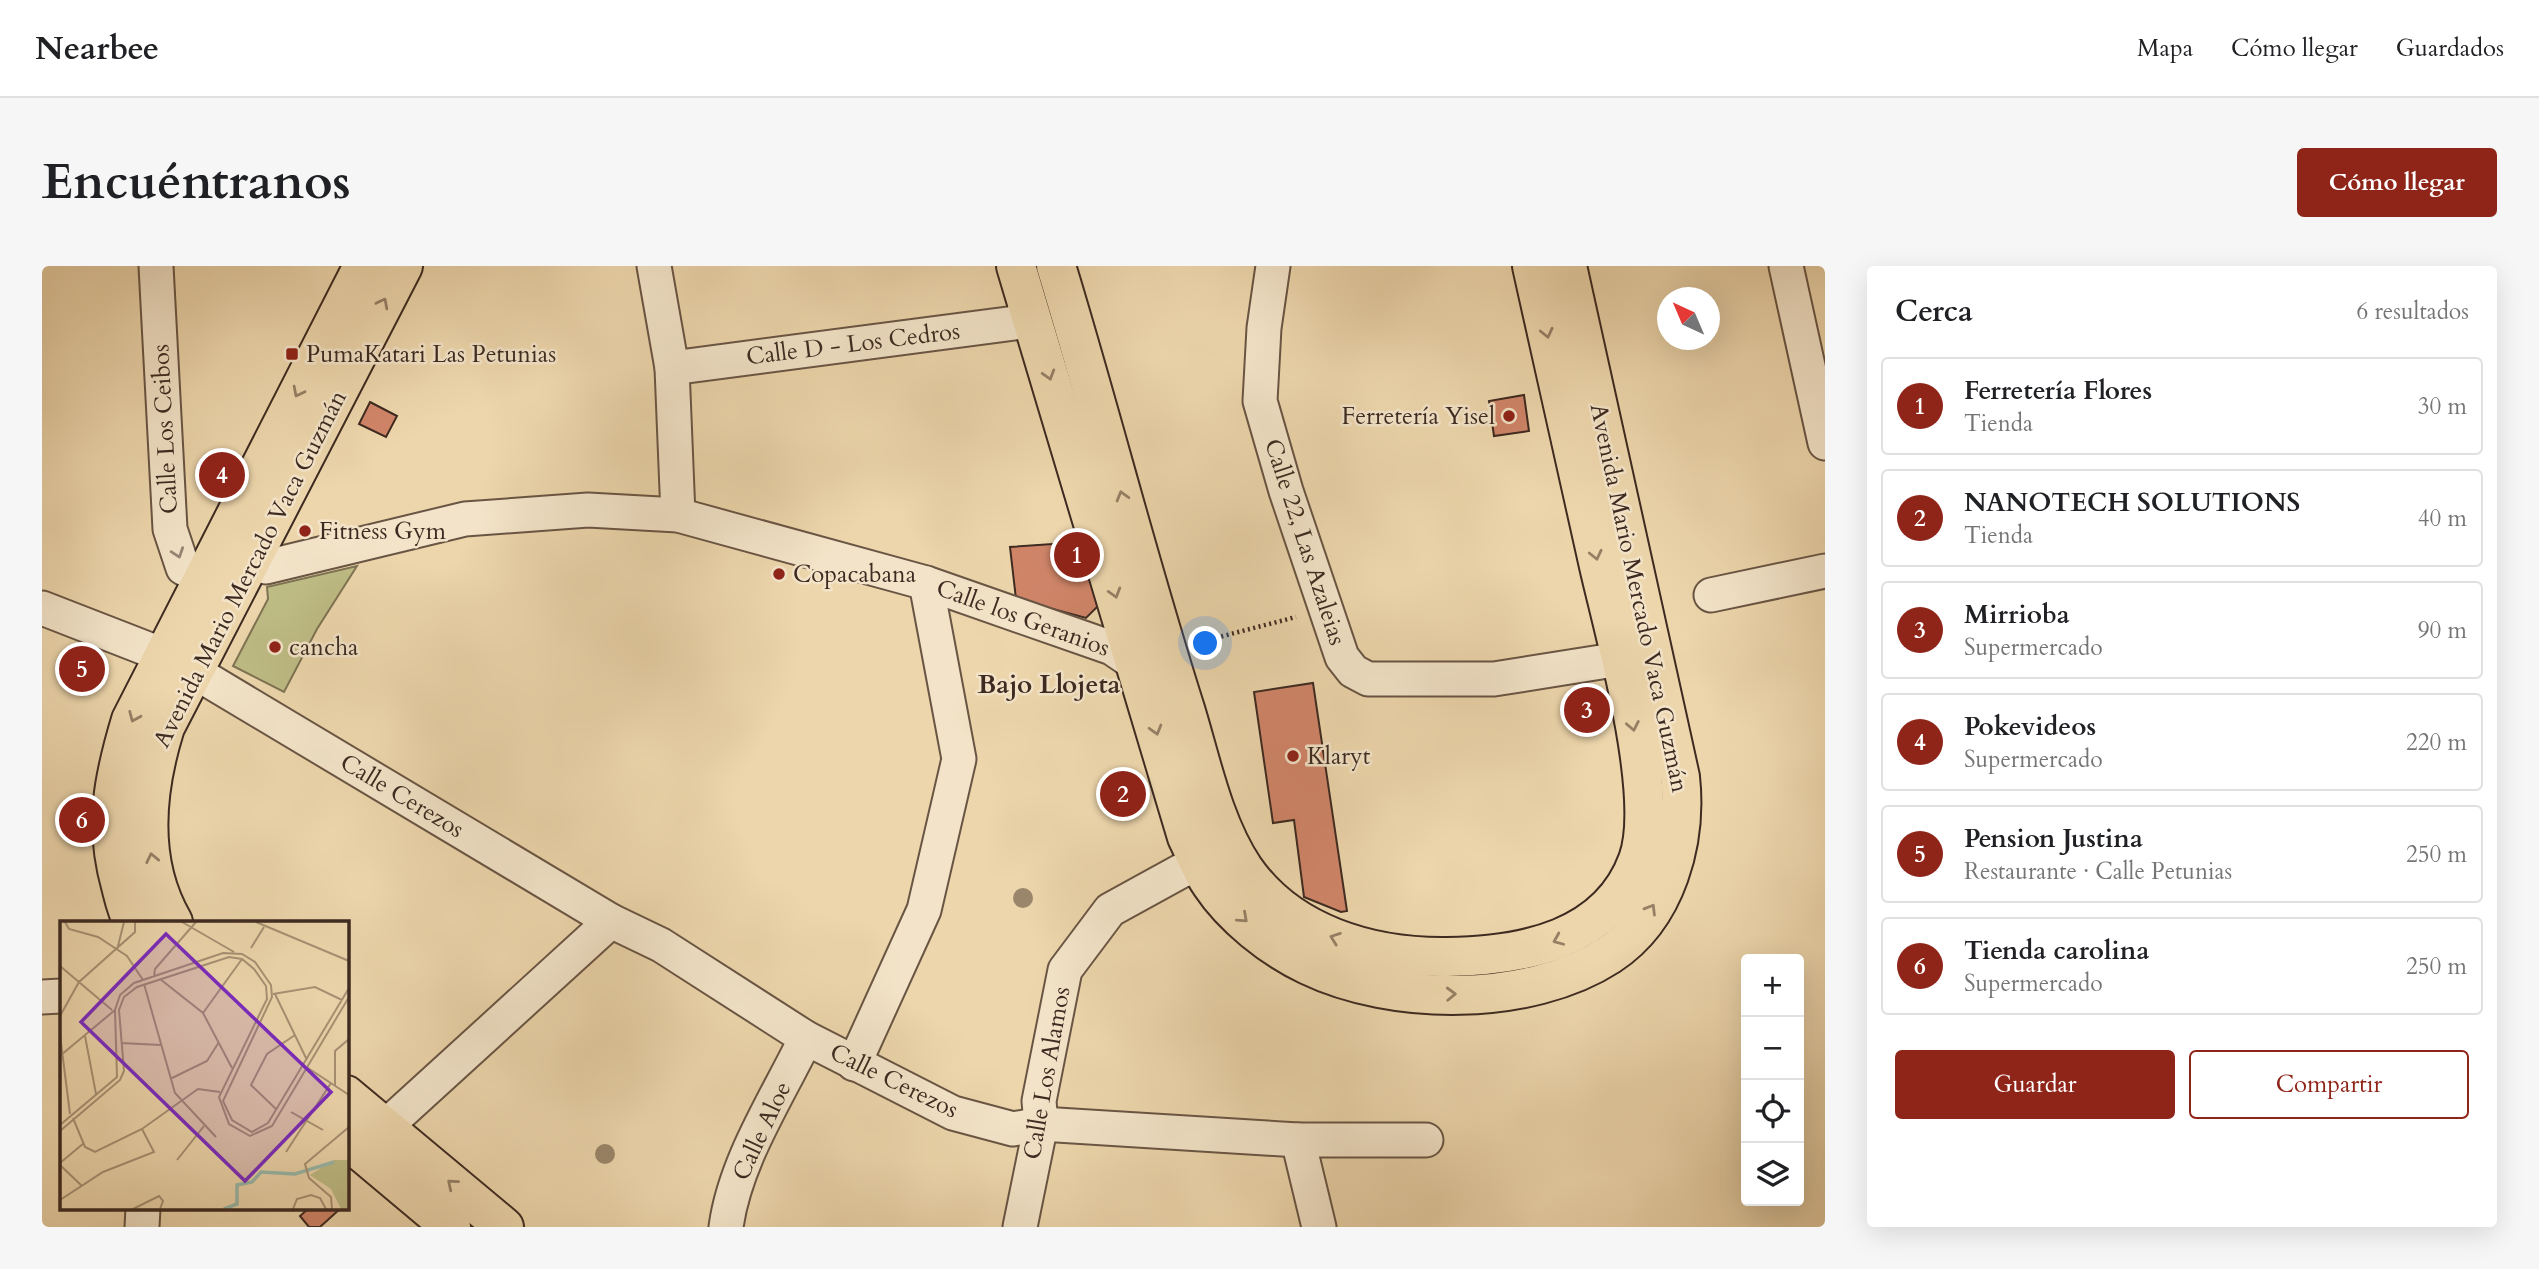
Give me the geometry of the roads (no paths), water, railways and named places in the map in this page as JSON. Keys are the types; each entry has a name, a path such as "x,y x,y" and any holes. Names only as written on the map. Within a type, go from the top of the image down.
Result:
{"main road":[{"name":"Avenida Mario Mercado Vaca Guzmán","path":"172,921 164,907 150,854 147,815 151,771 165,727 178,663 203,578 363,266"},
{"name":"Avenida Mario Mercado Vaca Guzmán","path":"133,921 115,865 110,818 115,772 131,720 178,663 251,560 403,266"},
{"name":"Avenida Mario Mercado Vaca Guzmán","path":"1016,266 1030,309 1166,655"},
{"name":"Avenida Mario Mercado Vaca Guzmán","path":"1532,266 1637,655"},
{"name":"Avenida Mario Mercado Vaca Guzmán","path":"1061,283 1166,655 1187,837 1269,899 1322,934 1355,946 1424,957 1475,957 1536,947 1578,931 1607,908 1629,880 1640,857 1646,820 1637,655 1567,266"},
{"path":"1030,309 1061,283"},
{"path":"348,1100 364,1140 451,1227"},
{"path":"364,1140 505,1227"}],"street":[{"name":"Calle Los Ceibos","path":"156,266 170,529 183,568 203,578"},
{"path":"654,266 672,368 678,515"},
{"name":"Calle 22, Las Azaleias","path":"1273,266 1264,328 1260,401 1319,592 1342,657 1353,671 1368,679 1494,679 1637,655"},
{"path":"1786,266 1825,443"},
{"name":"Calle D - Los Cedros","path":"672,368 1015,323 1030,309"},
{"name":"Calle los Geranios","path":"251,560 266,567 465,519 588,510 678,515 926,583 1112,648 1166,655"},
{"path":"1711,595 1825,571"},
{"path":"854,1064 924,910 959,759 926,583"},
{"name":"Calle Cerezos","path":"42,608 178,663 611,922 662,946 806,1038 953,1113 1013,1129 1041,1124 1297,1140 1426,1140"},
{"name":"Calle Los Alamos","path":"1020,1227 1041,1124 1039,1101 1065,970 1110,910 1181,871 1217,858"},
{"path":"364,1140 611,922"},
{"path":"42,997 60,996"},
{"name":"Calle Aloe","path":"726,1227 729,1202 745,1164 806,1038"},
{"path":"1297,1140 1319,1227"}],"place":[{"name":"PumaKatari Las Petunias","path":"292,354"},
{"name":"Ferretería Yisel","path":"1509,416"},
{"name":"Pokevideos","path":"222,475"},
{"name":"Fitness Gym","path":"305,531"},
{"name":"Ferretería Flores","path":"1077,555"},
{"name":"Copacabana","path":"779,574"},
{"name":"cancha","path":"275,647"},
{"name":"Pension Justina","path":"82,669"},
{"name":"Mirrioba","path":"1587,710"},
{"name":"Klaryt","path":"1293,756"},
{"name":"NANOTECH SOLUTIONS","path":"1123,794"},
{"name":"Tienda carolina","path":"82,820"}],"district":[{"name":"Bajo Llojeta","path":"1049,684"}]}
